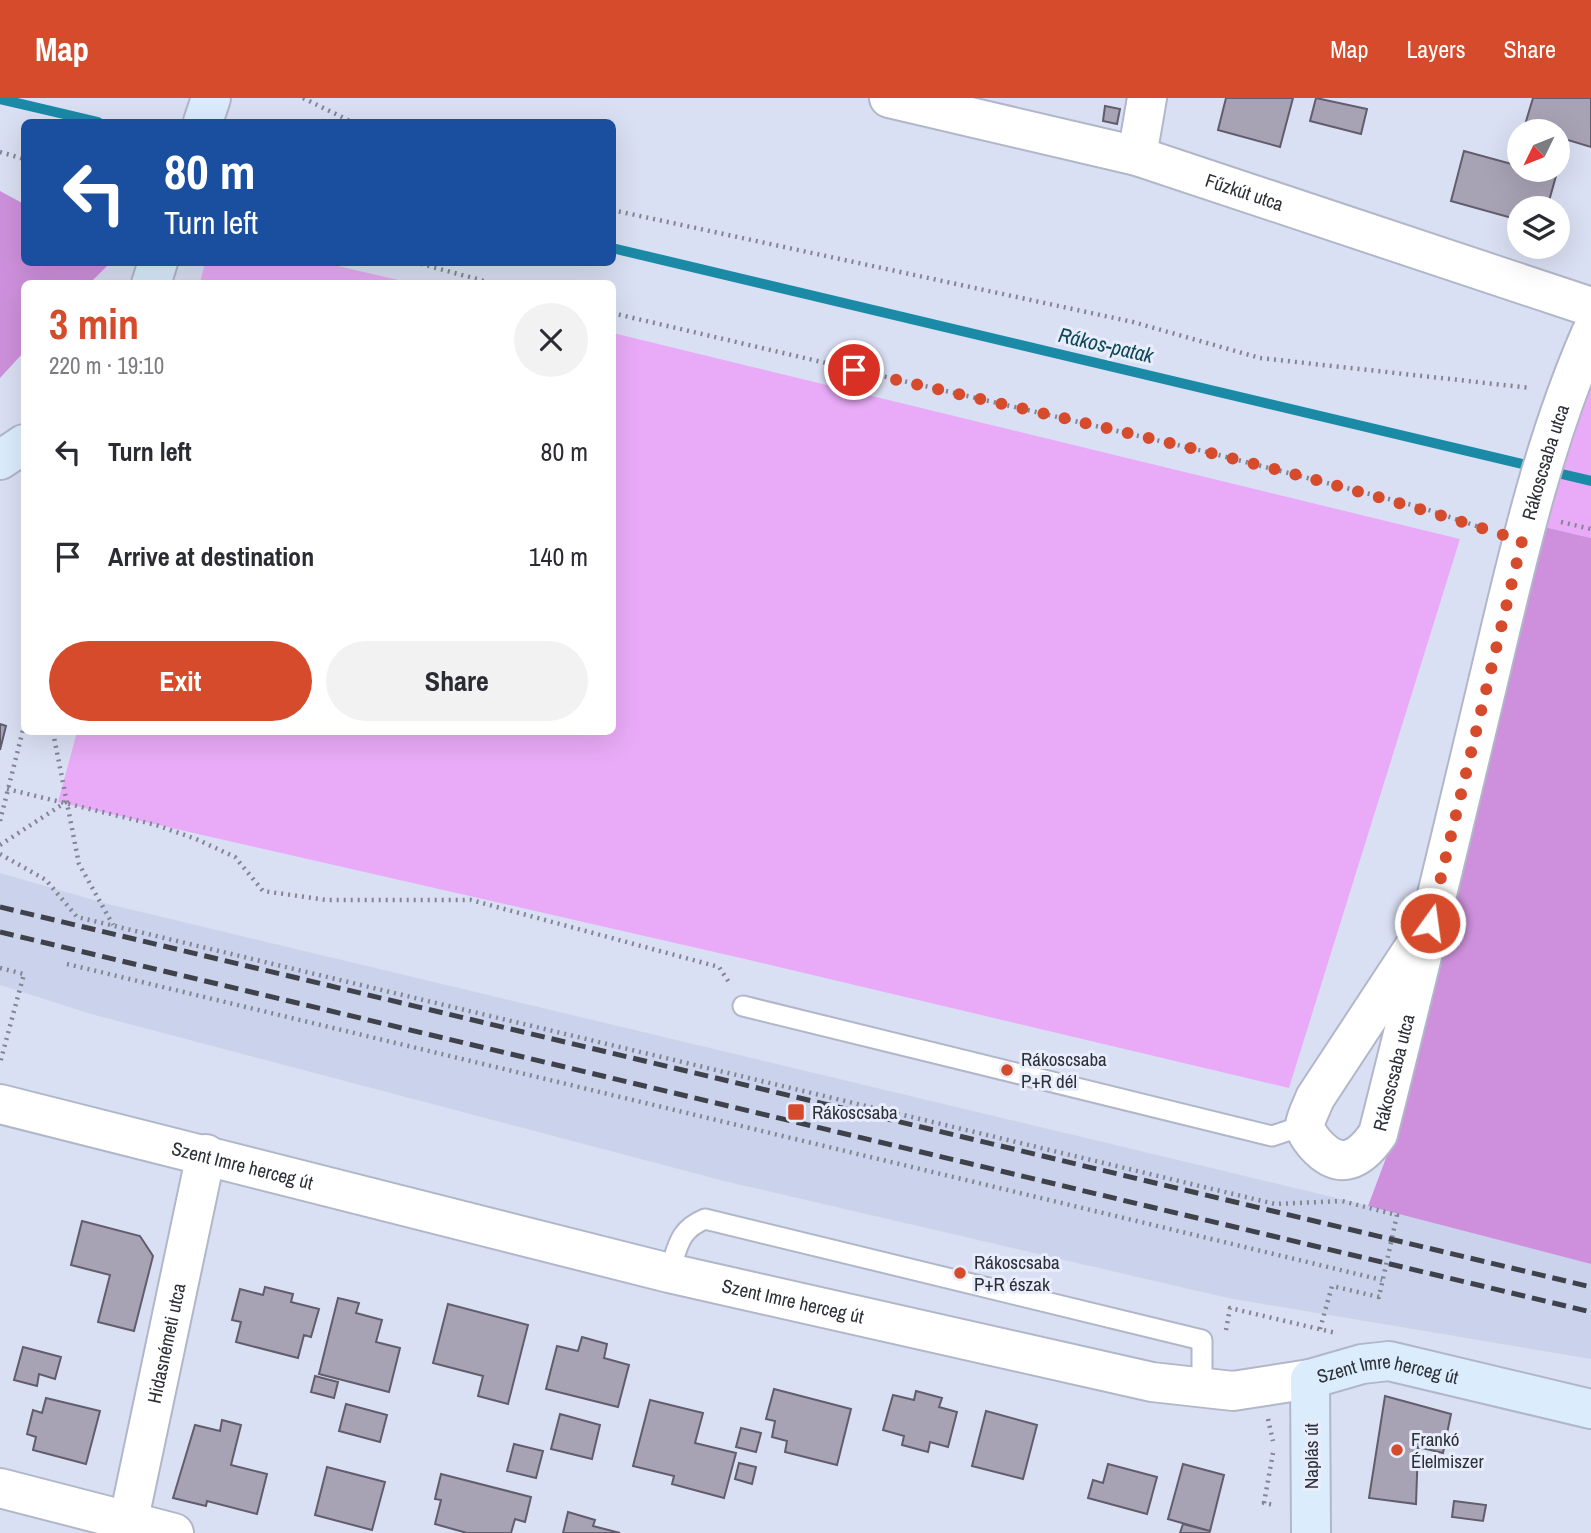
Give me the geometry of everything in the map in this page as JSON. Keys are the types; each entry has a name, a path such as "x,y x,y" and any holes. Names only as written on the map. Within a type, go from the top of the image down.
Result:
{"street":[{"path":"204,119 211,98"},
{"name":"Fűzkút utca","path":"889,98 1137,156 1591,307"},
{"path":"1137,156 1147,98"},
{"name":"Rákoscsaba utca","path":"1348,1160 1366,1152 1378,1135 1525,529 1561,405 1591,333"},
{"path":"0,460 21,446"},
{"name":"Rákoscsaba utca","path":"1305,1125 1315,1098 1430,923"},
{"name":"Szent Imre herceg út","path":"0,1104 669,1273 1152,1382 1233,1391 1310,1379 1362,1364 1388,1361 1591,1409"},
{"path":"1305,1125 1309,1137 1318,1148 1338,1160 1348,1160"},
{"name":"Hidasnémeti utca","path":"128,1527 206,1154"},
{"name":"Naplás út","path":"1310,1379 1311,1533"},
{"path":"0,1488 128,1527 174,1533"}],"lane":[{"path":"743,1006 1272,1136 1305,1125"},
{"path":"669,1273 680,1240 689,1226 705,1219 1202,1340 1202,1388"}],"path":[{"path":"303,98 346,119"},
{"path":"0,152 21,158"},
{"path":"616,211 1133,322 1260,358 1561,405"},
{"path":"429,266 480,280"},
{"path":"616,314 1203,452 1420,507 1525,529"},
{"path":"0,821 22,735"},
{"path":"54,735 79,864 114,926"},
{"path":"0,781 8,787 197,839 235,857 263,891 326,900 471,900 719,967 743,1006"},
{"path":"0,845 66,802"},
{"path":"0,854 46,880 77,917 1275,1204 1342,1201 1397,1215 1379,1297 1332,1286 1320,1329 1230,1308 1225,1334"},
{"path":"67,964 1382,1280"},
{"path":"0,968 24,974 0,1063"},
{"path":"1342,1201 1348,1160"},
{"path":"1268,1430 1274,1443 1264,1503 1275,1505"}],"shaded area":[{"path":"0,191 21,202 21,266 107,266 93,280 21,280 21,355 0,378"},
{"path":"204,266 338,266 398,280 201,280"},
{"path":"616,334 1460,539 1289,1088 745,959 58,802 76,735 616,735"},
{"path":"1591,364 1591,538 1536,525"},
{"path":"1536,525 1591,538 1591,1264 1368,1206 1395,1134"},
{"path":"0,873 108,904 1341,1199 1591,1264 1591,1359 1228,1298 724,1181 91,1014 0,985"}],"building":[{"path":"1226,98 1293,98 1280,147 1218,130"},
{"path":"1316,98 1367,109 1361,134 1310,121"},
{"path":"1533,98 1591,98 1591,147 1570,141 1570,119 1527,119"},
{"path":"1105,106 1120,109 1117,124 1103,121"},
{"path":"1464,151 1507,163 1507,182 1554,182 1550,196 1507,196 1507,217 1451,201"},
{"path":"0,724 6,726 0,750"},
{"path":"82,1221 140,1236 153,1256 134,1331 98,1322 110,1275 71,1265"},
{"path":"265,1287 293,1294 291,1302 319,1309 311,1337 304,1335 298,1358 236,1342 241,1322 232,1320 240,1289 263,1295"},
{"path":"338,1298 359,1303 356,1313 382,1320 376,1342 400,1348 389,1392 319,1374"},
{"path":"448,1304 528,1325 508,1404 478,1396 483,1376 433,1363"},
{"path":"582,1337 607,1344 604,1358 629,1365 618,1407 546,1389 557,1346 578,1351"},
{"path":"23,1347 61,1357 55,1379 39,1374 37,1386 14,1380"},
{"path":"315,1376 338,1382 334,1398 311,1392"},
{"path":"774,1389 851,1409 837,1465 785,1452 787,1441 772,1437 775,1421 766,1419"},
{"path":"916,1391 942,1398 939,1407 957,1412 948,1447 930,1442 928,1452 902,1445 904,1436 883,1430 893,1395 914,1400"},
{"name":"Frankó Élelmiszer","path":"1385,1396 1451,1414 1443,1453 1418,1447 1416,1504 1369,1498"},
{"path":"46,1398 100,1411 86,1464 33,1450 36,1437 27,1434 33,1410 42,1413"},
{"path":"650,1400 703,1413 695,1443 736,1453 724,1498 672,1484 674,1476 633,1466"},
{"path":"346,1404 387,1415 380,1442 339,1431"},
{"path":"986,1411 1037,1425 1023,1479 972,1466"},
{"path":"560,1414 600,1425 592,1459 551,1449"},
{"path":"222,1420 241,1425 231,1465 267,1474 257,1514 207,1501 206,1506 173,1498 195,1425 220,1431"},
{"path":"741,1428 761,1433 756,1452 736,1447"},
{"path":"514,1444 543,1451 536,1478 507,1471"},
{"path":"739,1463 756,1467 752,1484 735,1479"},
{"path":"1108,1464 1157,1477 1147,1514 1088,1498 1093,1480 1103,1483"},
{"path":"1183,1464 1224,1475 1210,1531 1168,1519"},
{"path":"327,1467 385,1482 372,1530 315,1515"},
{"path":"441,1474 531,1497 525,1522 515,1519 511,1533 467,1533 435,1524 441,1500 435,1499"},
{"path":"1454,1501 1486,1505 1483,1521 1452,1517"},
{"path":"568,1512 595,1520 593,1526 620,1533 563,1533"},
{"path":"1183,1524 1210,1531 1180,1533"}],"waterway":[{"name":"Rákos-patak","path":"0,99 85,119"},
{"name":"Rákos-patak","path":"616,249 1535,467"},
{"name":"Rákos-patak","path":"1549,471 1591,481"}],"railway":[{"path":"0,907 1591,1287"},
{"path":"0,932 1591,1312"}],"place":[{"name":"Rákoscsaba P+R dél","path":"1007,1070"},
{"name":"Rákoscsaba","path":"796,1112"},
{"name":"Rákoscsaba P+R észak","path":"960,1273"},
{"name":"Frankó Élelmiszer","path":"1397,1450"}],"route":[{"path":"854,370 1227,458 1420,507 1522,541 1430,923"}]}
